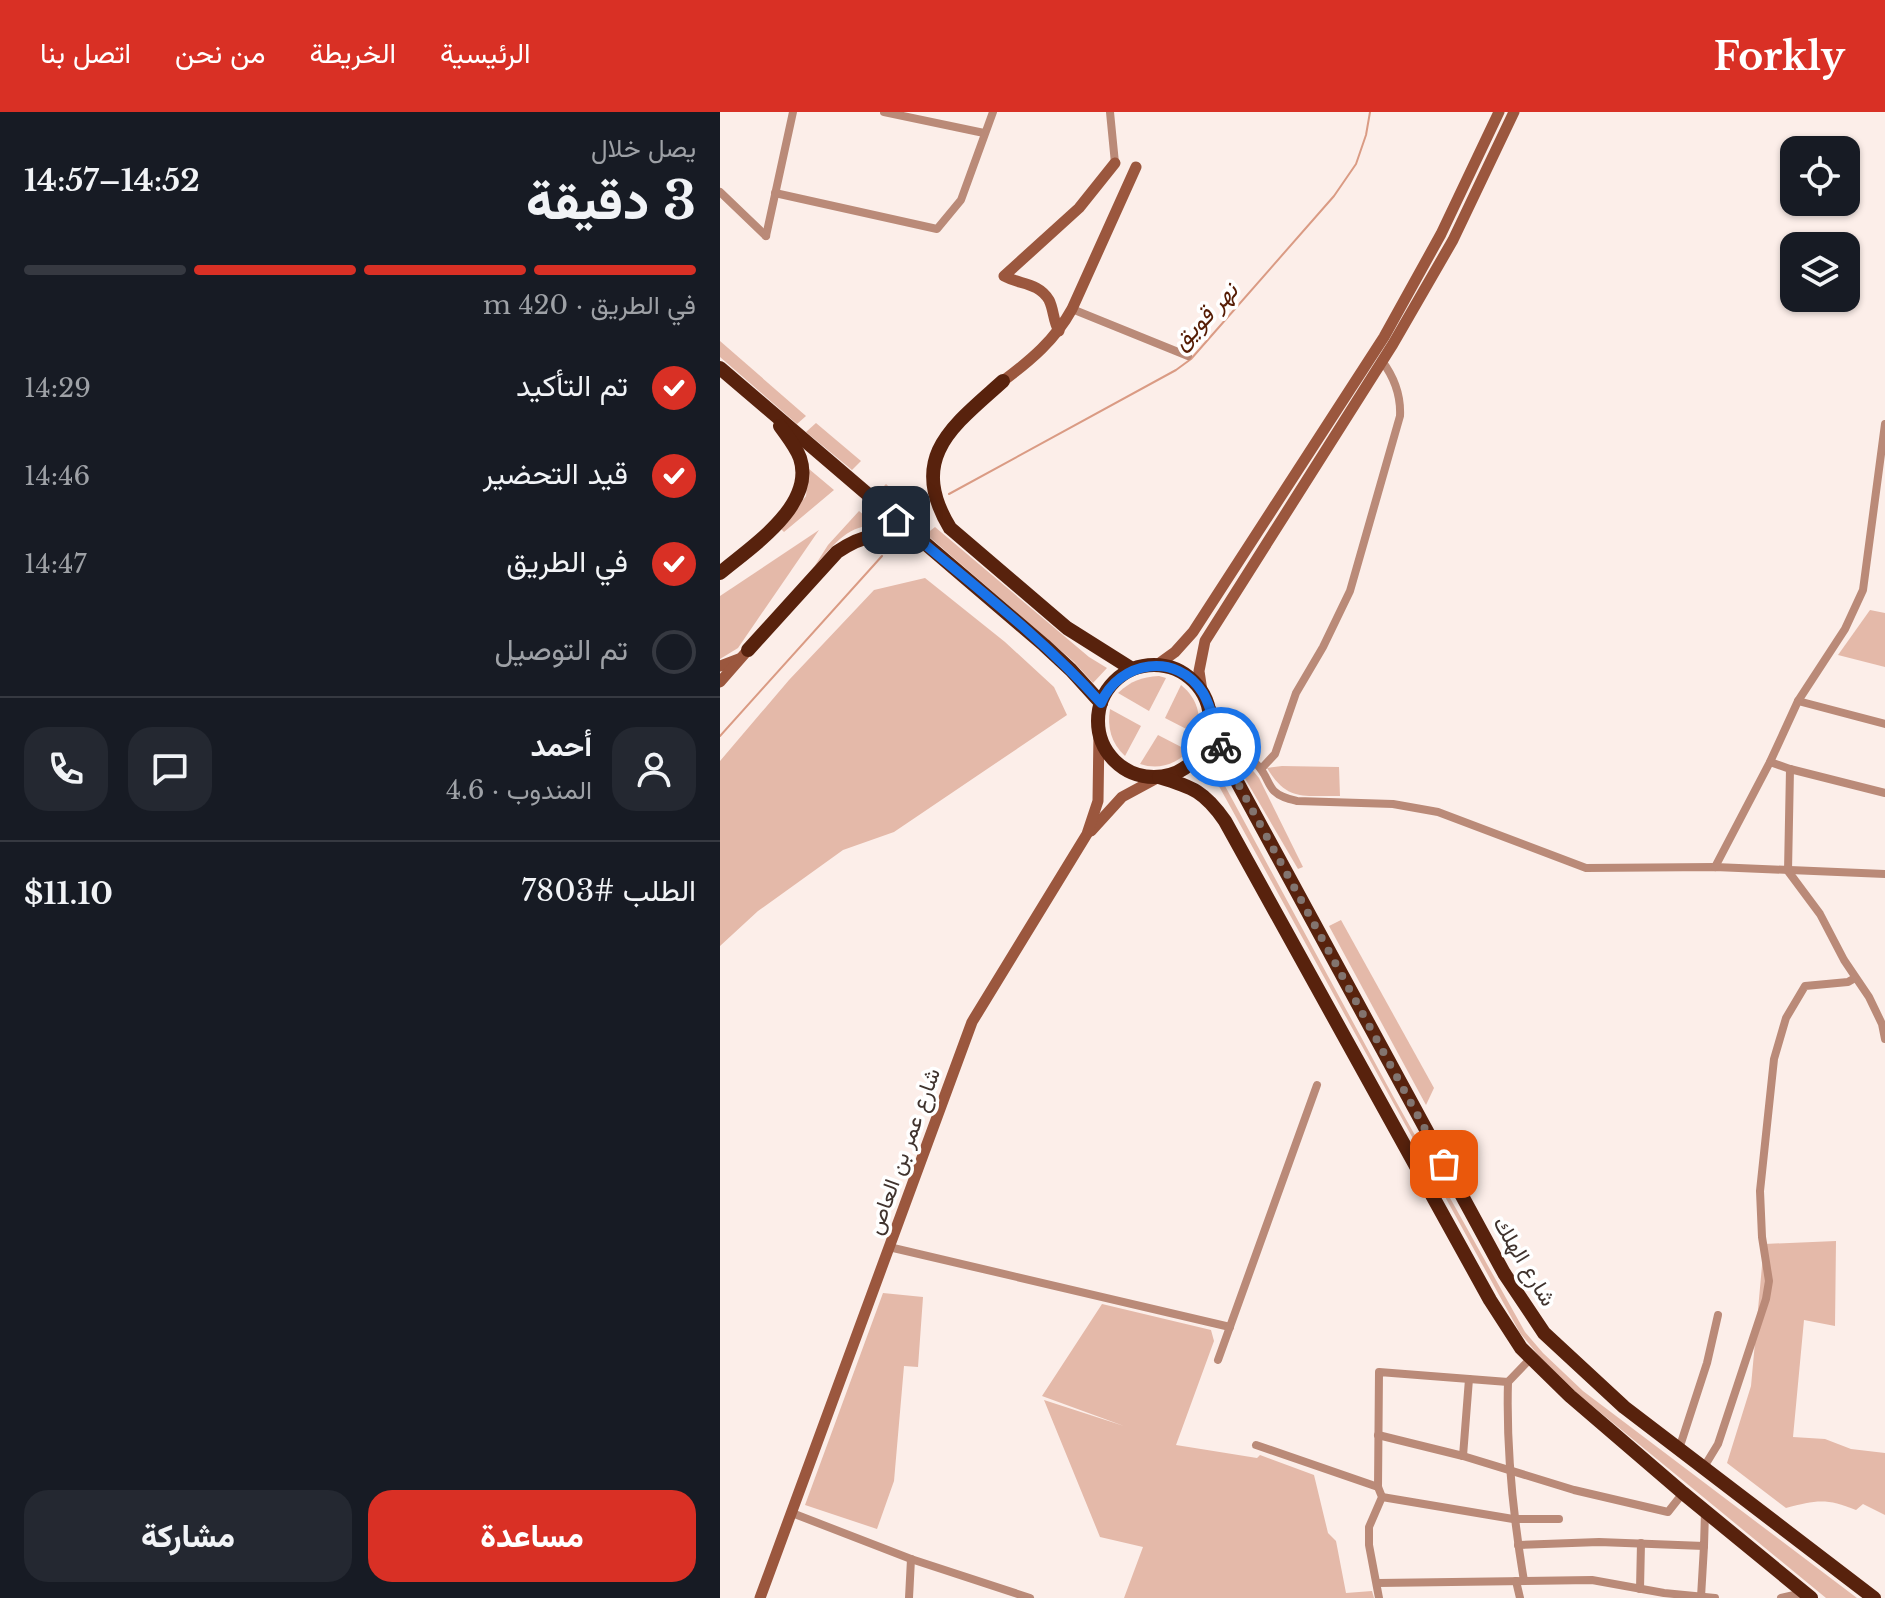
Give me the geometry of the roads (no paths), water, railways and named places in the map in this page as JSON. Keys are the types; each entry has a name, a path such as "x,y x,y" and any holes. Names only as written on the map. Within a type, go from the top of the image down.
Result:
{"highway":[{"path":"720,368 1053,653 1101,703"},
{"path":"1003,381 958,421 937,451 933,488 942,515 950,528 1067,628 1132,669"},
{"path":"720,573 765,535 797,500 803,474 799,457 774,415"},
{"path":"748,650 837,552 850,543 875,534 901,536 930,550"},
{"path":"1159,777 1178,772 1193,762 1205,746 1210,728 1209,709 1202,691 1182,672 1157,665 1132,669 1116,680 1101,703 1099,733 1104,748 1114,761 1135,774 1159,777 1199,791 1211,801 1225,821 1490,1300 1521,1348 1570,1396 1808,1595"},
{"name":"شارع الهلك","path":"1209,709 1221,748 1354,1001 1504,1273 1544,1333 1624,1407 1874,1598"}],"main road":[{"path":"1157,665 1175,652 1193,632 1384,337 1441,234 1499,112"},
{"path":"1202,691 1199,671 1205,641 1382,361 1453,240 1514,112"},
{"path":"1059,331 1050,303 1041,291 1033,285 1004,276 1079,208 1115,163"},
{"path":"1003,381 1030,361 1059,331 1072,309 1136,167"},
{"path":"720,666 738,660 748,650"},
{"path":"720,682 748,650"},
{"name":"شارع عمر بن العاص","path":"760,1598 972,1022 1087,834 1098,801 1099,733"},
{"path":"1087,834 1122,797 1159,777"}],"street":[{"path":"720,192 766,236 793,112"},
{"path":"884,112 984,133"},
{"path":"775,193 937,229 961,200 993,112"},
{"path":"1110,112 1115,163"},
{"path":"1072,309 1188,356"},
{"path":"1261,769 1275,754 1296,693 1323,647 1353,580 1400,416 1398,393 1382,361"},
{"path":"1715,867 1798,701 1845,629 1863,590 1885,424"},
{"path":"1798,701 1885,724"},
{"path":"1221,748 1233,748 1261,769 1273,791 1285,798 1393,804 1438,812 1586,868 1715,867 1885,874"},
{"path":"1770,762 1885,793"},
{"path":"1790,769 1788,871 1820,914 1875,1011 1885,1039"},
{"path":"1704,1467 1718,1444 1766,1299 1769,1281 1762,1237 1760,1191 1774,1059 1781,1028 1805,986 1848,982 1855,978"},
{"path":"1218,1360 1317,1085"},
{"path":"889,1247 1230,1327"},
{"path":"1679,1449 1707,1363 1718,1315"},
{"path":"1520,1598 1518,1545 1509,1472 1508,1382 1531,1358"},
{"path":"1379,1598 1369,1545 1369,1527 1380,1492 1379,1372 1508,1382"},
{"path":"1463,1456 1469,1379"},
{"path":"1378,1435 1463,1456 1574,1490 1668,1512 1683,1493"},
{"path":"1256,1445 1380,1492 1513,1519 1559,1519"},
{"path":"1701,1597 1705,1511"},
{"path":"792,1513 911,1559 1030,1598"},
{"path":"1518,1545 1599,1542 1704,1546"},
{"path":"1640,1589 1641,1543"},
{"path":"909,1598 911,1559"},
{"path":"1378,1583 1592,1580 1715,1598"},
{"path":"1781,1598 1808,1595"}],"waterway":[{"name":"نهر قويق","path":"949,494 1191,359 1334,196 1356,164 1370,112"},
{"name":"نهر قويق","path":"720,736 882,556"}]}
